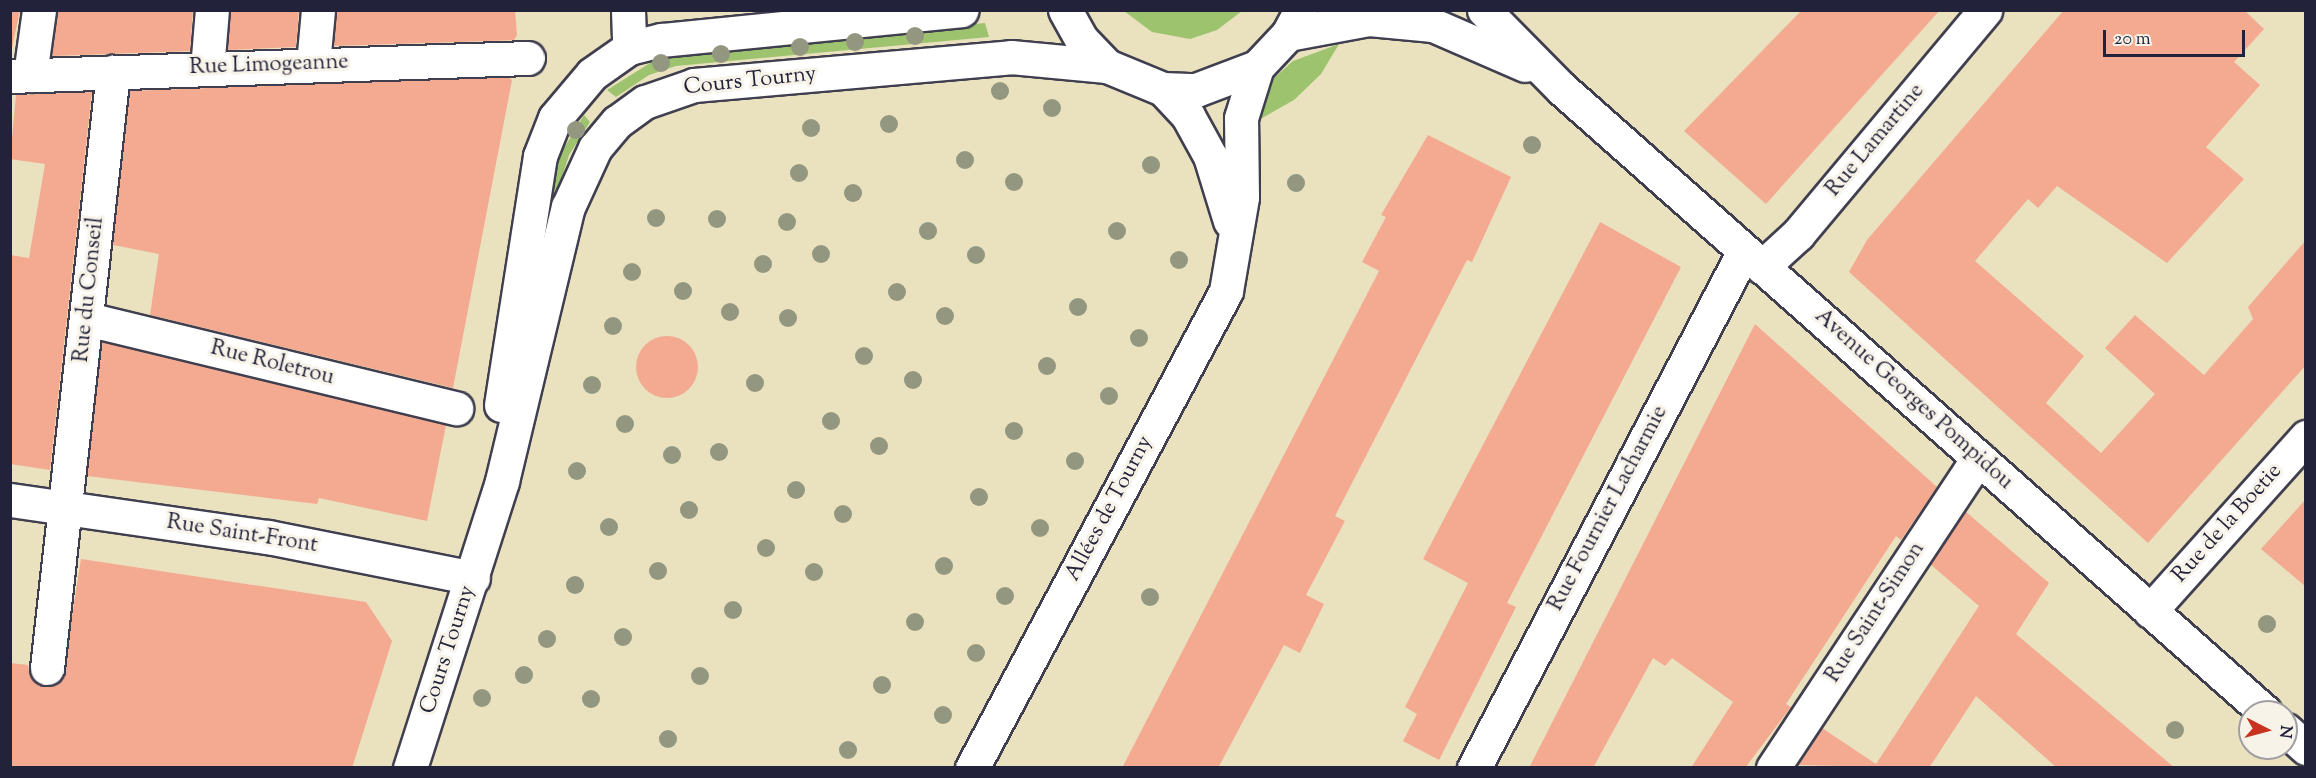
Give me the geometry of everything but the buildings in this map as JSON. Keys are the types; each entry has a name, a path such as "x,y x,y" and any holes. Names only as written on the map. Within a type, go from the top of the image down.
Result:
{"street":[{"path":"16,79 39,10"},
{"path":"207,69 212,10"},
{"path":"313,64 318,10"},
{"path":"628,10 629,48"},
{"name":"Cours Tourny","path":"488,531 492,464 540,156 555,118 577,90 629,48 714,33 961,10"},
{"path":"1065,10 1081,39 1107,66 1163,89 1196,90 1257,67 1294,22"},
{"name":"Avenue Georges Pompidou","path":"1484,10 1562,89 2251,700"},
{"name":"Rue Lamartine","path":"1753,259 1798,234 1985,10"},
{"name":"Avenue Georges Pompidou","path":"1294,22 1369,19 1433,25 1505,52 1562,89"},
{"name":"Cours Tourny","path":"410,768 488,531 568,207 595,148 617,122 645,102 694,85 1011,57 1107,66"},
{"name":"Rue Limogeanne","path":"16,79 113,72 528,58"},
{"name":"Allées de Tourny","path":"972,768 1213,318 1228,283 1242,197 1241,118 1257,67"},
{"name":"Rue du Conseil","path":"47,668 67,508 113,72"},
{"name":"Allées de Tourny","path":"1163,89 1188,116 1210,156 1235,247"},
{"name":"Rue Fournier Lacharmie","path":"1474,768 1753,259"},
{"name":"Rue Roletrou","path":"87,319 456,408"},
{"name":"Rue de la Boetie","path":"2150,611 2306,437"},
{"name":"Rue Saint-Simon","path":"1773,768 1978,458"},
{"name":"Rue Saint-Front","path":"10,500 268,537 473,578"}],"green space":[{"path":"1124,11 1242,11 1217,30 1190,39 1152,32"},
{"path":"985,23 989,37 676,66 649,75 616,97 607,90 650,63 682,53"},
{"path":"1339,44 1321,74 1294,100 1257,121 1263,89 1272,80 1293,61"},
{"path":"584,115 590,122 569,155 556,196 551,195 561,153"}]}
